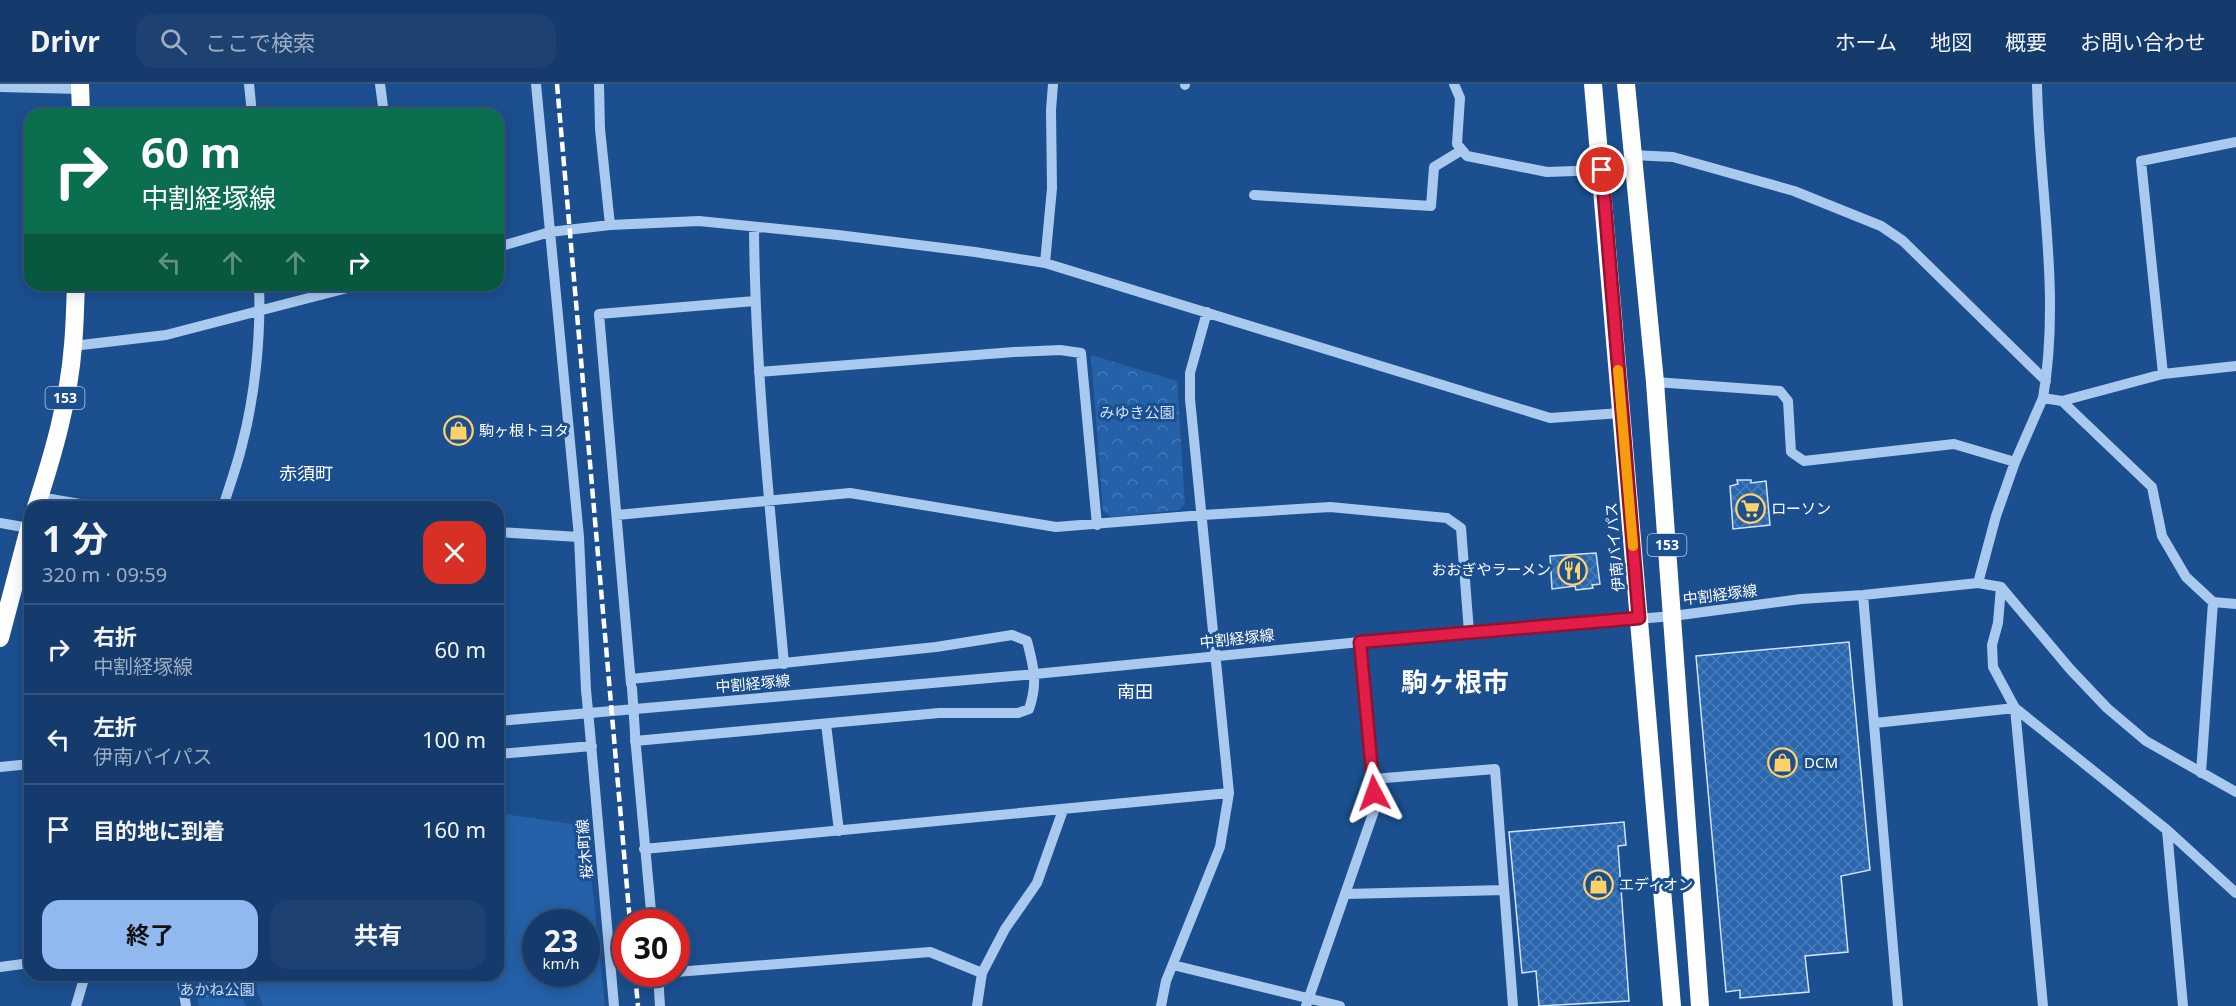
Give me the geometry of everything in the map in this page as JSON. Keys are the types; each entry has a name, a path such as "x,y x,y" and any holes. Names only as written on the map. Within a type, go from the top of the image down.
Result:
{"highway":[{"name":"伊南バイパス","path":"1593,84 1672,1006"},
{"name":"153","path":"1626,84 1655,382 1700,1006"},
{"path":"80,86 81,108"},
{"name":"153","path":"38,501 55,442 73,346 76,291"},
{"path":"0,638 24,545"}],"street":[{"path":"249,84 251,108"},
{"path":"380,84 383,108"},
{"name":"桜木町線","path":"536,84 579,537 586,690 614,1006"},
{"path":"599,84 600,129 610,225"},
{"path":"1045,264 1052,188 1053,84"},
{"path":"1454,84 1460,98 1457,144 1467,156 1547,172 1602,170"},
{"path":"1978,583 1996,516 2015,462 2043,398 2046,381 2051,320 2050,254 2038,139 2037,84"},
{"path":"0,87 80,86"},
{"path":"2163,374 2141,161 2236,141"},
{"path":"1254,195 1431,206 1434,167 1462,150"},
{"path":"1632,155 1673,157 1794,191 1881,226 1902,241 2046,381"},
{"path":"504,245 550,232 610,225 699,221 975,252 1045,264 1550,418 1621,413"},
{"path":"754,226 759,372 784,664"},
{"path":"225,501 244,434 252,394 260,310 259,291"},
{"path":"73,346 166,335 335,291"},
{"path":"651,909 599,314 755,301"},
{"path":"1161,1006 1173,964 1220,847 1229,793 1190,399 1190,373 1207,312"},
{"path":"759,372 1014,352 1060,350 1081,353 1097,525"},
{"path":"2043,398 2062,401 2163,374 2236,366"},
{"path":"1655,382 1780,391 1788,401 1791,452 1804,461 1954,444 2015,462"},
{"path":"2062,401 2152,487 2162,536 2186,577 2213,603 2236,604"},
{"path":"617,515 850,493 1056,528 1330,507 1448,518 1461,528 1469,632"},
{"path":"0,523 24,525"},
{"path":"504,532 579,537"},
{"name":"中割経塚線","path":"504,720 1035,674 1469,632 1673,616 1801,599 1978,583 2001,587"},
{"path":"2001,587 1998,623 1992,645 1993,667 2015,708 2043,1006"},
{"path":"2001,587 2070,669 2107,708 2146,741 2236,792"},
{"path":"1863,595 1898,1006"},
{"path":"2201,773 2213,603"},
{"path":"631,683 936,647 1012,635 1027,641 1035,674 1034,692 1029,709 1018,713 939,713 826,724 635,737"},
{"path":"1306,1002 1375,808 1360,642"},
{"path":"1875,723 2015,708 2167,830 2236,893"},
{"path":"826,724 839,831"},
{"path":"504,753 591,746"},
{"path":"0,767 24,765"},
{"path":"1373,779 1495,769 1513,1006"},
{"path":"644,849 1229,793"},
{"path":"977,1006 982,973 1005,930 1037,883 1063,810"},
{"path":"2167,830 2183,1006"},
{"path":"1346,894 1504,890"},
{"path":"690,971 930,952 982,973"},
{"path":"0,967 24,964"},
{"path":"1173,964 1306,1002 1340,1006"},
{"path":"76,1006 83,981"},
{"path":"182,981 186,1006"},
{"path":"659,987 660,1006"}],"green space":[{"name":"みゆき公園","path":"1091,355 1177,381 1185,504 1179,510 1112,517 1103,511"},
{"path":"504,814 586,826 595,909 522,909 522,987 600,987 600,959 605,1006 263,1006 253,981 504,981"},
{"name":"あかね公園","path":"194,981 235,981 246,1006 199,1006"}],"building":[{"path":"1737,480 1751,480 1751,483 1766,481 1770,525 1733,529 1730,486 1738,484"},
{"path":"1596,553 1600,584 1592,585 1593,588 1576,590 1575,586 1552,589 1550,556"},
{"name":"DCM","path":"1849,642 1870,870 1841,876 1848,952 1805,956 1809,992 1740,998 1740,990 1726,992 1696,656"},
{"path":"1624,822 1626,845 1618,846 1629,1001 1539,1006 1536,971 1522,973 1509,832"}],"railway":[{"path":"557,84 629,909"},
{"path":"636,987 638,1006"}],"slow traffic":[{"path":"1618,370 1633,546"}],"place":[{"name":"駒ヶ根トヨタ","path":"458,431"},
{"name":"ローソン","path":"1750,509"},
{"name":"おおぎやラーメン","path":"1572,570"},
{"name":"DCM","path":"1783,763"},
{"name":"エディオン","path":"1598,885"}],"district":[{"name":"赤須町","path":"306,474"},
{"name":"駒ヶ根市","path":"1455,683"},
{"name":"南田","path":"1135,692"}],"route":[{"path":"1374,793 1360,642 1639,618 1602,170"}]}
